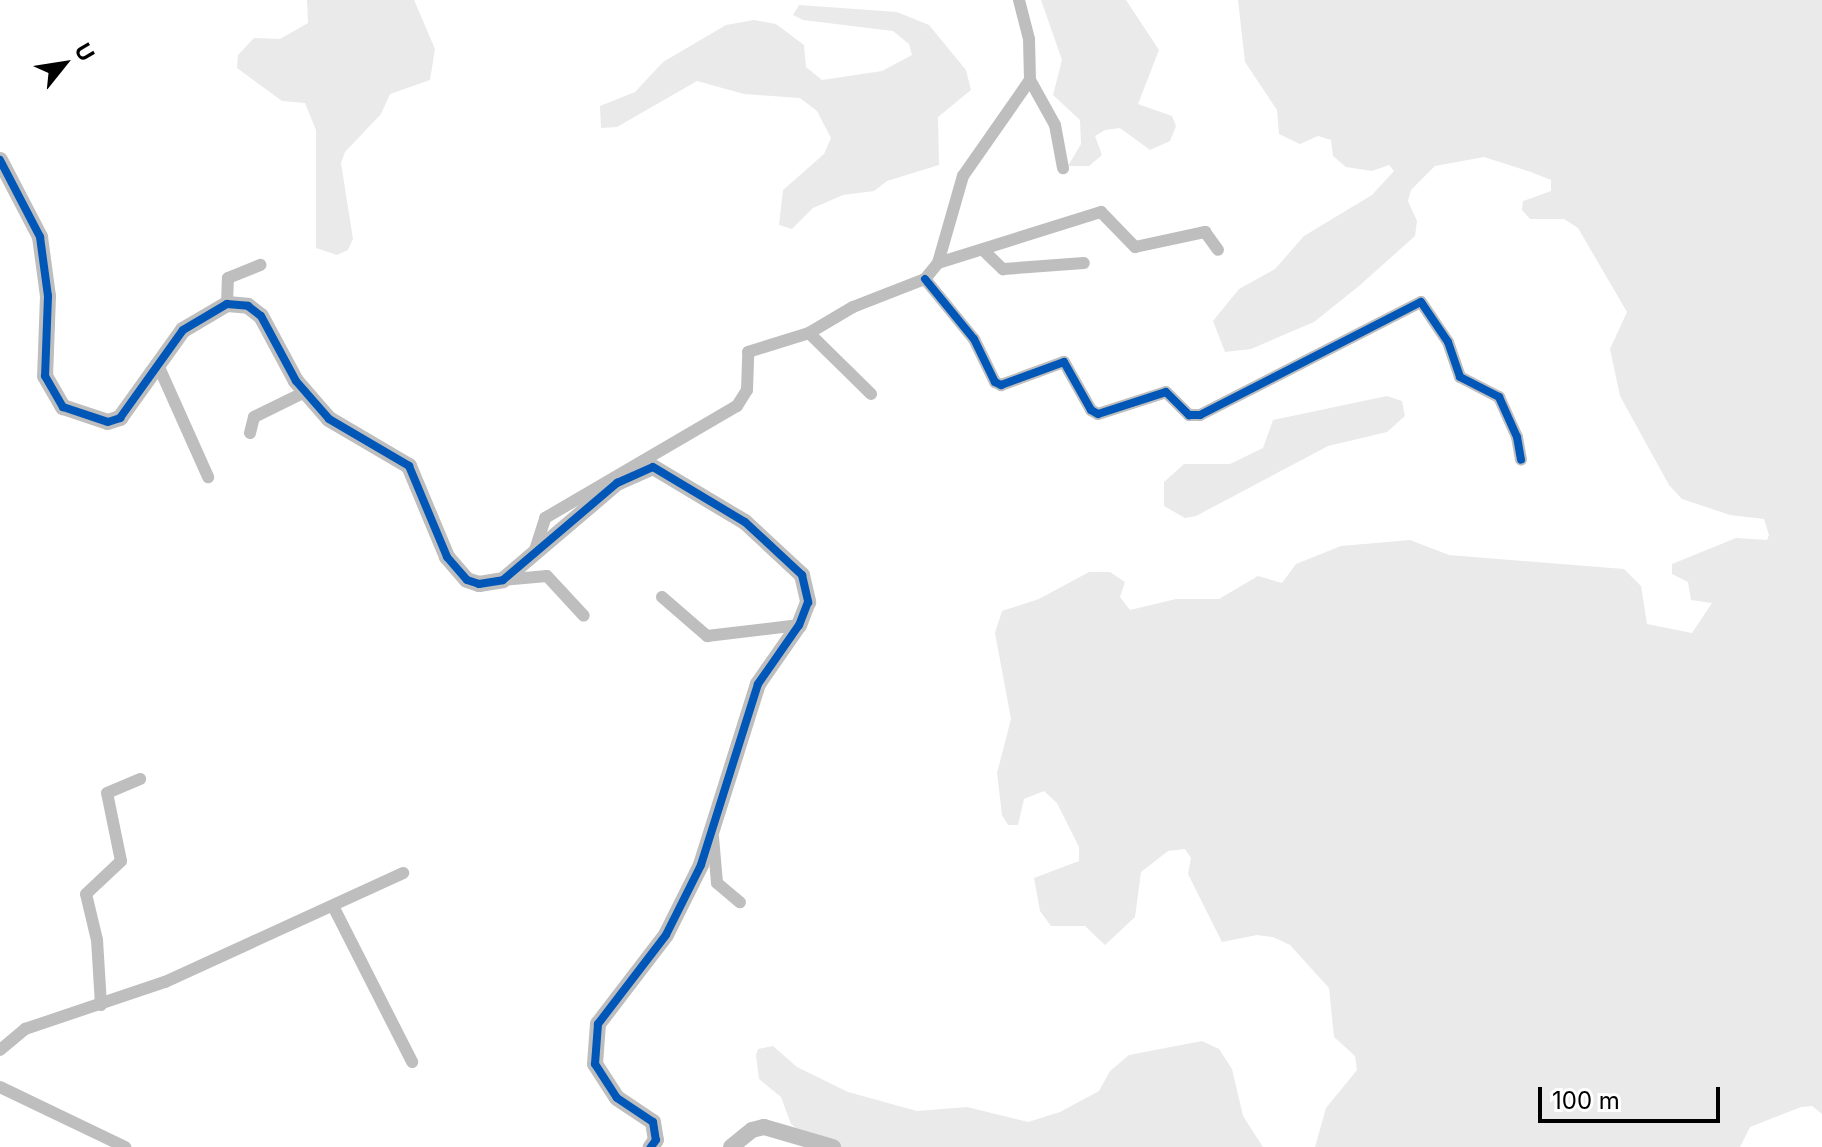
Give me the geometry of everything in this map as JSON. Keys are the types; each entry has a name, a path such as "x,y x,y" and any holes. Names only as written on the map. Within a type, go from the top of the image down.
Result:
{"street":[{"path":"1019,0 1029,39 1030,80 1055,125 1063,168"},
{"path":"533,556 545,518 737,406 747,390 748,352 809,333 853,307 925,279 938,263 963,176 1030,80"},
{"path":"0,160 40,237 48,296 45,376 56,400 108,422 120,418 183,330 227,304 248,306 261,316 305,392 329,419 409,466 455,570 479,584 547,576 584,616"},
{"path":"938,263 1101,212 1117,223 1135,247 1205,232 1218,250"},
{"path":"983,250 1003,269 1084,263"},
{"path":"227,304 228,278 260,265"},
{"path":"925,279 974,339 995,382 1001,385 1064,362 1098,414 1166,392 1189,415 1200,415 1423,303 1448,342 1460,377 1499,397 1520,443 1521,460"},
{"path":"809,333 871,394"},
{"path":"158,365 208,477"},
{"path":"250,433 254,417 305,392"},
{"path":"503,580 617,483 653,467 745,522 794,565 807,589 799,625 758,684 712,830 666,935 606,1008 593,1049 602,1080 617,1098 653,1122 656,1140 651,1147"},
{"path":"662,597 707,636 799,625"},
{"path":"101,1005 97,940 86,894 121,861 107,793 140,779"},
{"path":"712,830 717,883 740,902"},
{"path":"0,1050 25,1029 101,1005 403,873"},
{"path":"333,906 412,1062"},
{"path":"0,1087 125,1147"},
{"path":"731,1147 752,1130 764,1127 833,1147"}],"shaded area":[{"path":"307,0 414,0 435,49 430,80 390,94 381,114 345,152 341,163 353,239 348,250 337,255 316,248 316,130 305,103 282,101 237,68 238,55 254,38 280,39 308,23"},
{"path":"1041,0 1126,0 1159,50 1138,104 1172,116 1176,126 1170,141 1150,150 1120,128 1105,130 1095,136 1102,155 1089,166 1068,166 1081,144 1080,120 1053,95 1062,60"},
{"path":"1238,0 1822,0 1822,1114 1812,1106 1801,1107 1750,1127 1740,1147 1315,1147 1326,1108 1357,1070 1355,1056 1334,1037 1329,988 1290,945 1273,937 1257,935 1222,942 1188,874 1191,858 1185,849 1168,851 1141,872 1135,917 1105,945 1085,926 1051,926 1040,911 1034,878 1079,861 1079,847 1057,803 1044,791 1024,799 1018,825 1008,825 1002,815 997,773 1011,719 995,633 1002,611 1039,599 1089,572 1110,572 1125,582 1120,597 1130,610 1176,599 1219,599 1258,576 1282,583 1296,564 1341,546 1410,540 1449,555 1624,569 1641,586 1647,624 1692,633 1712,603 1691,600 1688,582 1672,574 1672,564 1736,538 1767,540 1769,535 1764,519 1730,515 1682,499 1669,485 1620,396 1610,349 1627,312 1578,228 1564,219 1530,219 1522,210 1523,201 1551,191 1551,180 1531,172 1484,157 1435,166 1411,190 1408,201 1417,221 1415,236 1359,286 1314,322 1251,349 1225,352 1213,321 1239,289 1275,269 1304,236 1372,195 1394,171 1389,165 1372,171 1346,167 1333,156 1331,140 1318,136 1300,144 1279,134 1277,110 1245,62"},
{"path":"799,5 897,12 929,25 966,70 971,90 938,117 939,165 887,181 874,191 843,195 813,208 792,229 779,225 783,190 824,154 831,138 817,111 800,98 744,94 697,81 617,127 601,128 600,106 635,92 663,62 726,25 754,20 776,24 804,45 806,67 822,80 882,71 912,55 909,44 893,31 803,20 793,15"},
{"path":"1387,396 1402,401 1405,416 1387,432 1328,446 1196,516 1185,518 1164,506 1164,482 1184,464 1230,464 1263,448 1273,420"},
{"path":"1202,1041 1219,1049 1232,1069 1243,1116 1263,1147 818,1147 791,1124 781,1097 759,1079 756,1055 758,1049 773,1046 797,1067 848,1092 917,1111 967,1107 1028,1122 1060,1112 1099,1091 1110,1071 1129,1055"}],"cycle path":[{"path":"0,160 40,237 48,296 45,376 63,407 108,422 120,418 183,330 227,304 248,306 261,316 296,381 329,419 409,466 447,557 467,580 479,584 503,580 617,483 653,467 745,522 802,575 808,602 799,625 758,684 701,865 666,935 598,1024 595,1064 617,1098 653,1122 656,1140 651,1147"},
{"path":"925,279 974,339 995,382 1001,385 1064,362 1091,410 1098,414 1166,392 1189,415 1200,415 1421,302 1448,342 1460,377 1499,397 1517,437 1521,460"}]}
